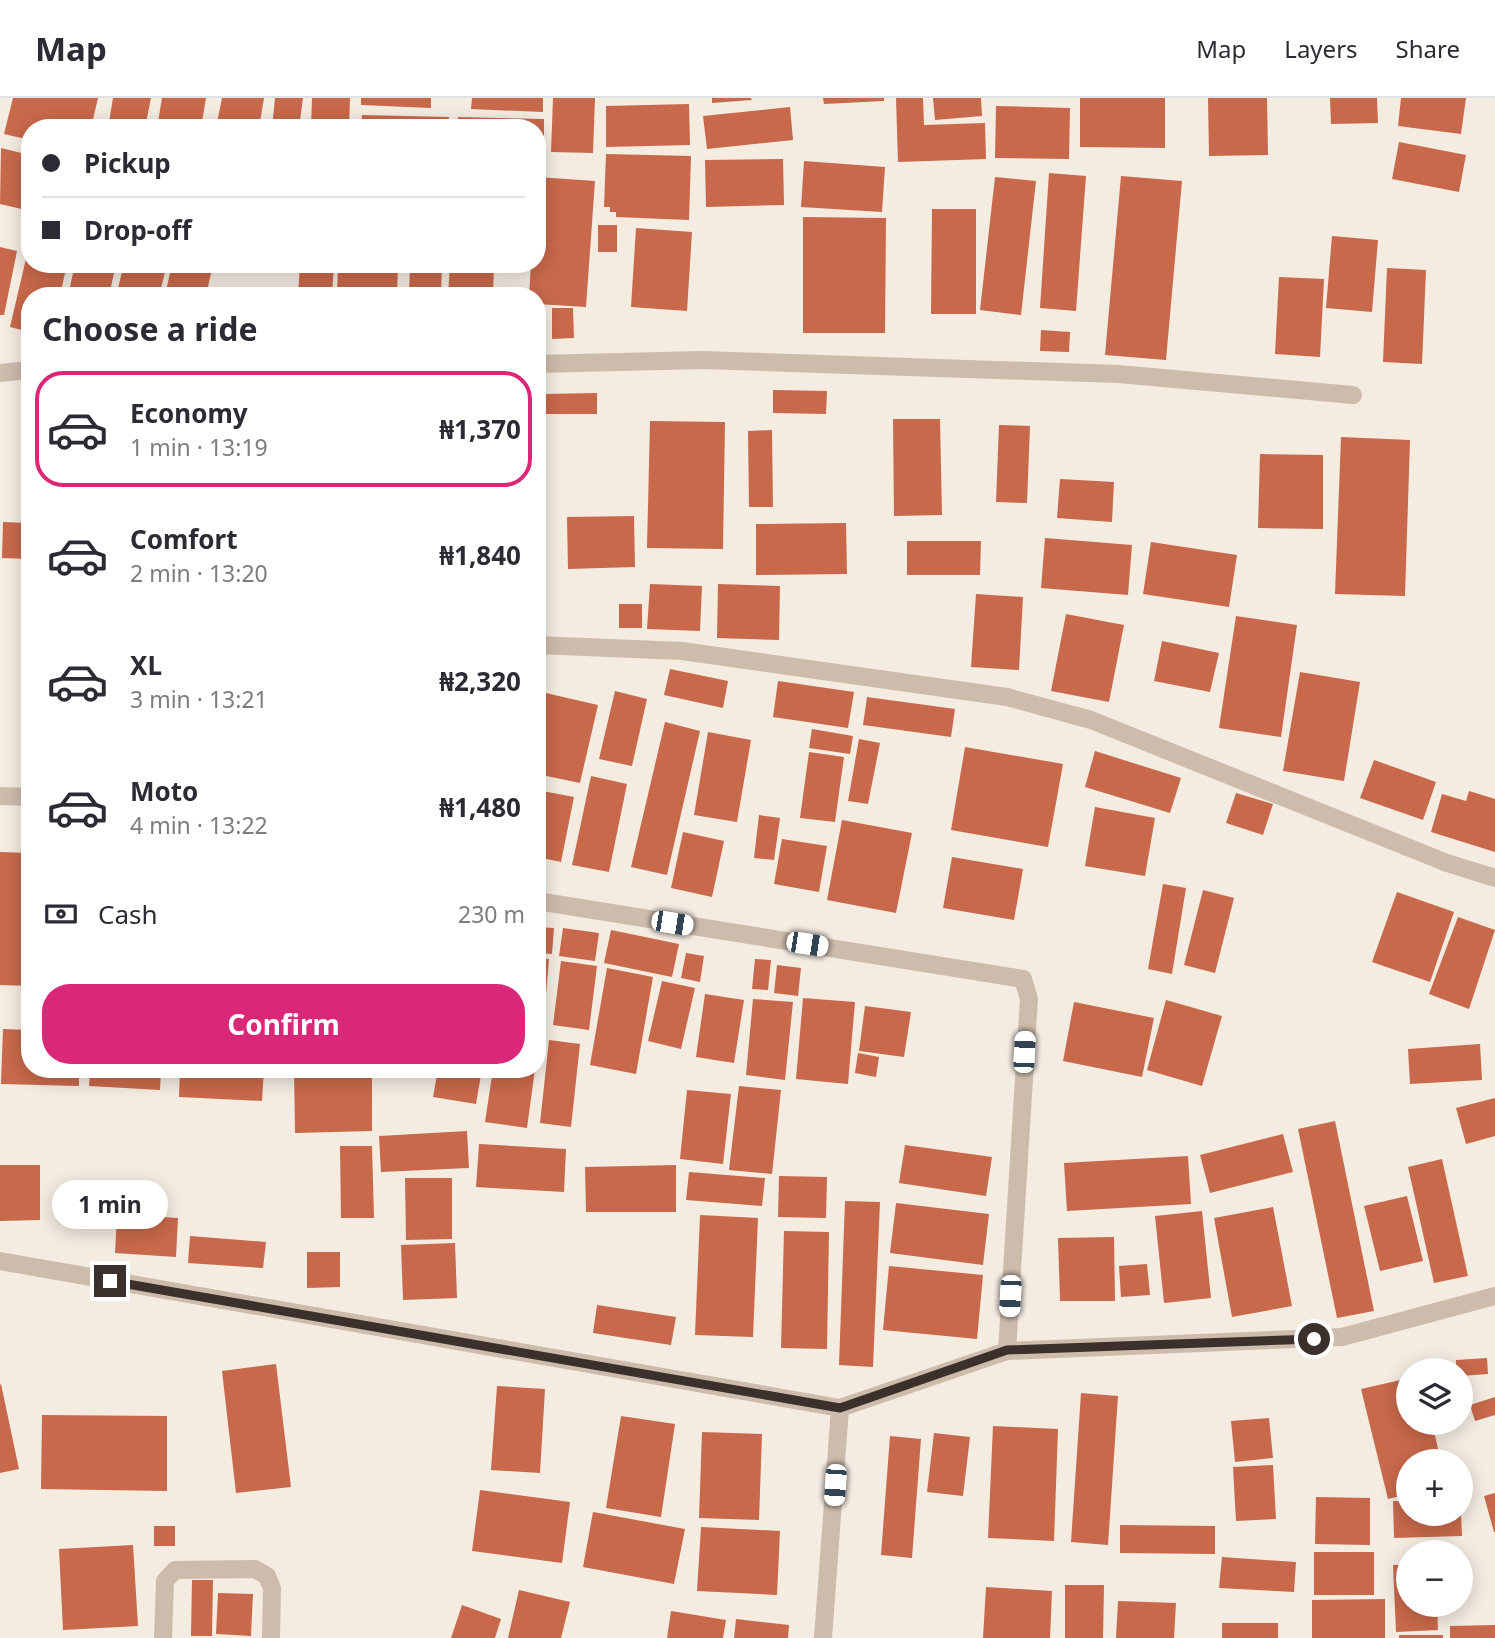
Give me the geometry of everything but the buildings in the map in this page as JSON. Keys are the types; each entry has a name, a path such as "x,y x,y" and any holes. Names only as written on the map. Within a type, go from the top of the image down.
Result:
{"street":[{"path":"546,364 702,360 1090,373 1353,395"},
{"path":"0,373 21,371"},
{"path":"546,645 682,651 1007,697 1091,720 1447,863 1495,878"},
{"path":"0,796 21,797"},
{"path":"546,902 1023,979 1029,999 1007,1350"},
{"path":"0,1261 840,1408 1007,1350 1342,1338 1495,1296"},
{"path":"823,1638 840,1408"},
{"path":"163,1638 165,1581 175,1570 194,1568 255,1569 267,1576 272,1588 271,1638"}],"route":[{"path":"110,1281 840,1408 1007,1350 1314,1339"}]}
